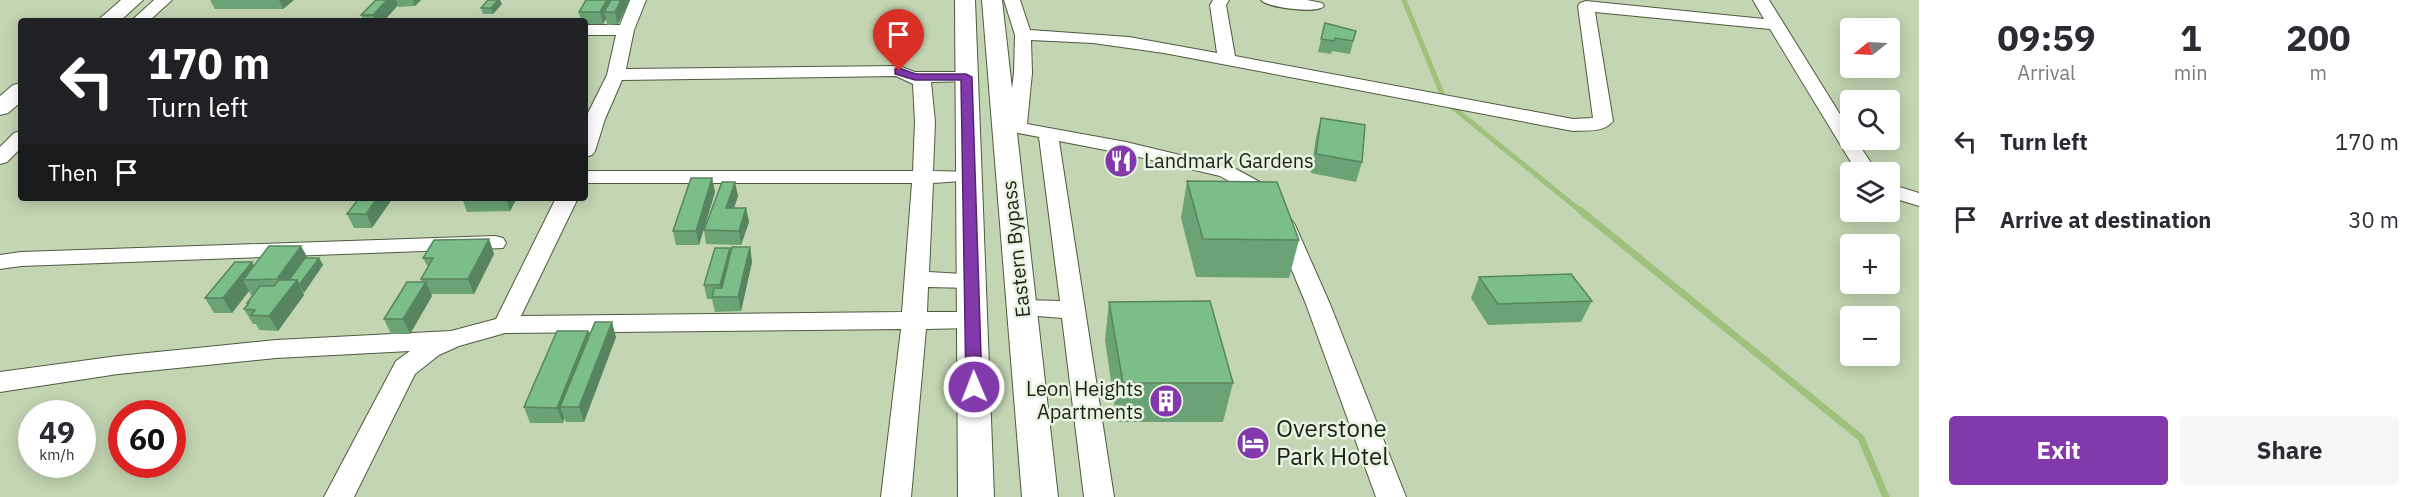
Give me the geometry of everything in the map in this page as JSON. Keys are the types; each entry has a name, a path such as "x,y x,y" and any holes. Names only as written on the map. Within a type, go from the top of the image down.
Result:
{"main road":[{"path":"111,18 133,0"},
{"name":"Eastern Bypass","path":"965,0 976,497"},
{"name":"Eastern Bypass","path":"992,0 1010,127 1022,308 1040,497"},
{"path":"0,108 18,93"}],"street":[{"path":"143,18 164,0"},
{"path":"590,119 616,75 626,30 639,0"},
{"path":"1012,0 1023,35 1023,73 1010,127 1126,148 1227,172 1262,192 1284,225 1318,304 1391,497"},
{"path":"1221,0 1218,5 1227,60"},
{"path":"1269,0 1316,6"},
{"path":"1761,0 1861,162"},
{"path":"1023,35 1100,40 1227,60 1573,125 1597,124 1603,121 1585,3 1775,25"},
{"path":"588,30 626,30"},
{"path":"616,75 899,71 922,81 925,122 917,279 896,497"},
{"path":"915,77 966,77"},
{"path":"1048,134 1099,497"},
{"path":"0,135 18,135"},
{"path":"0,158 18,138"},
{"path":"588,177 969,176"},
{"path":"1900,193 1919,200"},
{"path":"505,325 566,201"},
{"path":"0,262 21,259 202,251 495,243"},
{"path":"917,279 971,280"},
{"path":"1022,308 1072,310"},
{"path":"339,497 405,368 430,349 451,340 505,325 972,320"},
{"path":"0,382 118,365 276,349 451,340"}],"building":[{"path":"376,0 387,0 373,15 361,15"},
{"path":"488,0 498,0 491,8 481,8"},
{"path":"586,0 607,0 600,12 579,12"},
{"path":"611,0 621,0 615,12 604,12"},
{"path":"1325,23 1356,31 1353,41 1335,38 1334,41 1321,39"},
{"path":"1321,118 1365,125 1362,162 1316,154"},
{"path":"691,178 712,178 696,231 673,231"},
{"path":"1187,181 1277,182 1299,240 1203,239"},
{"path":"722,182 735,182 726,208 746,208 739,231 704,230"},
{"path":"357,201 375,201 366,214 347,214"},
{"path":"489,239 468,279 421,279 433,258 423,258 434,240"},
{"path":"269,246 301,246 277,279 243,280"},
{"path":"732,247 750,247 738,297 712,297 714,288 722,288"},
{"path":"715,248 730,248 720,285 704,285"},
{"path":"305,258 319,258 299,285 297,280 289,280"},
{"path":"235,262 252,262 223,298 205,298"},
{"path":"1571,274 1592,301 1498,304 1479,277"},
{"path":"279,280 297,280 269,316 251,315 255,310 244,309 260,286 274,286"},
{"path":"407,282 426,282 403,319 384,319"},
{"path":"1210,301 1233,383 1123,383 1109,302"},
{"path":"595,322 612,322 579,407 560,407"},
{"path":"557,331 588,331 557,408 524,407"}],"waterway":[{"path":"1404,0 1445,101 1582,212"},
{"path":"1580,210 1861,438 1886,497"}],"place":[{"name":"Landmark Gardens","path":"1121,161"},
{"name":"Leon Heights Apartments","path":"1166,401"},
{"name":"Overstone Park Hotel","path":"1253,443"}],"route":[{"path":"899,71 915,77 966,77 974,387"}]}
